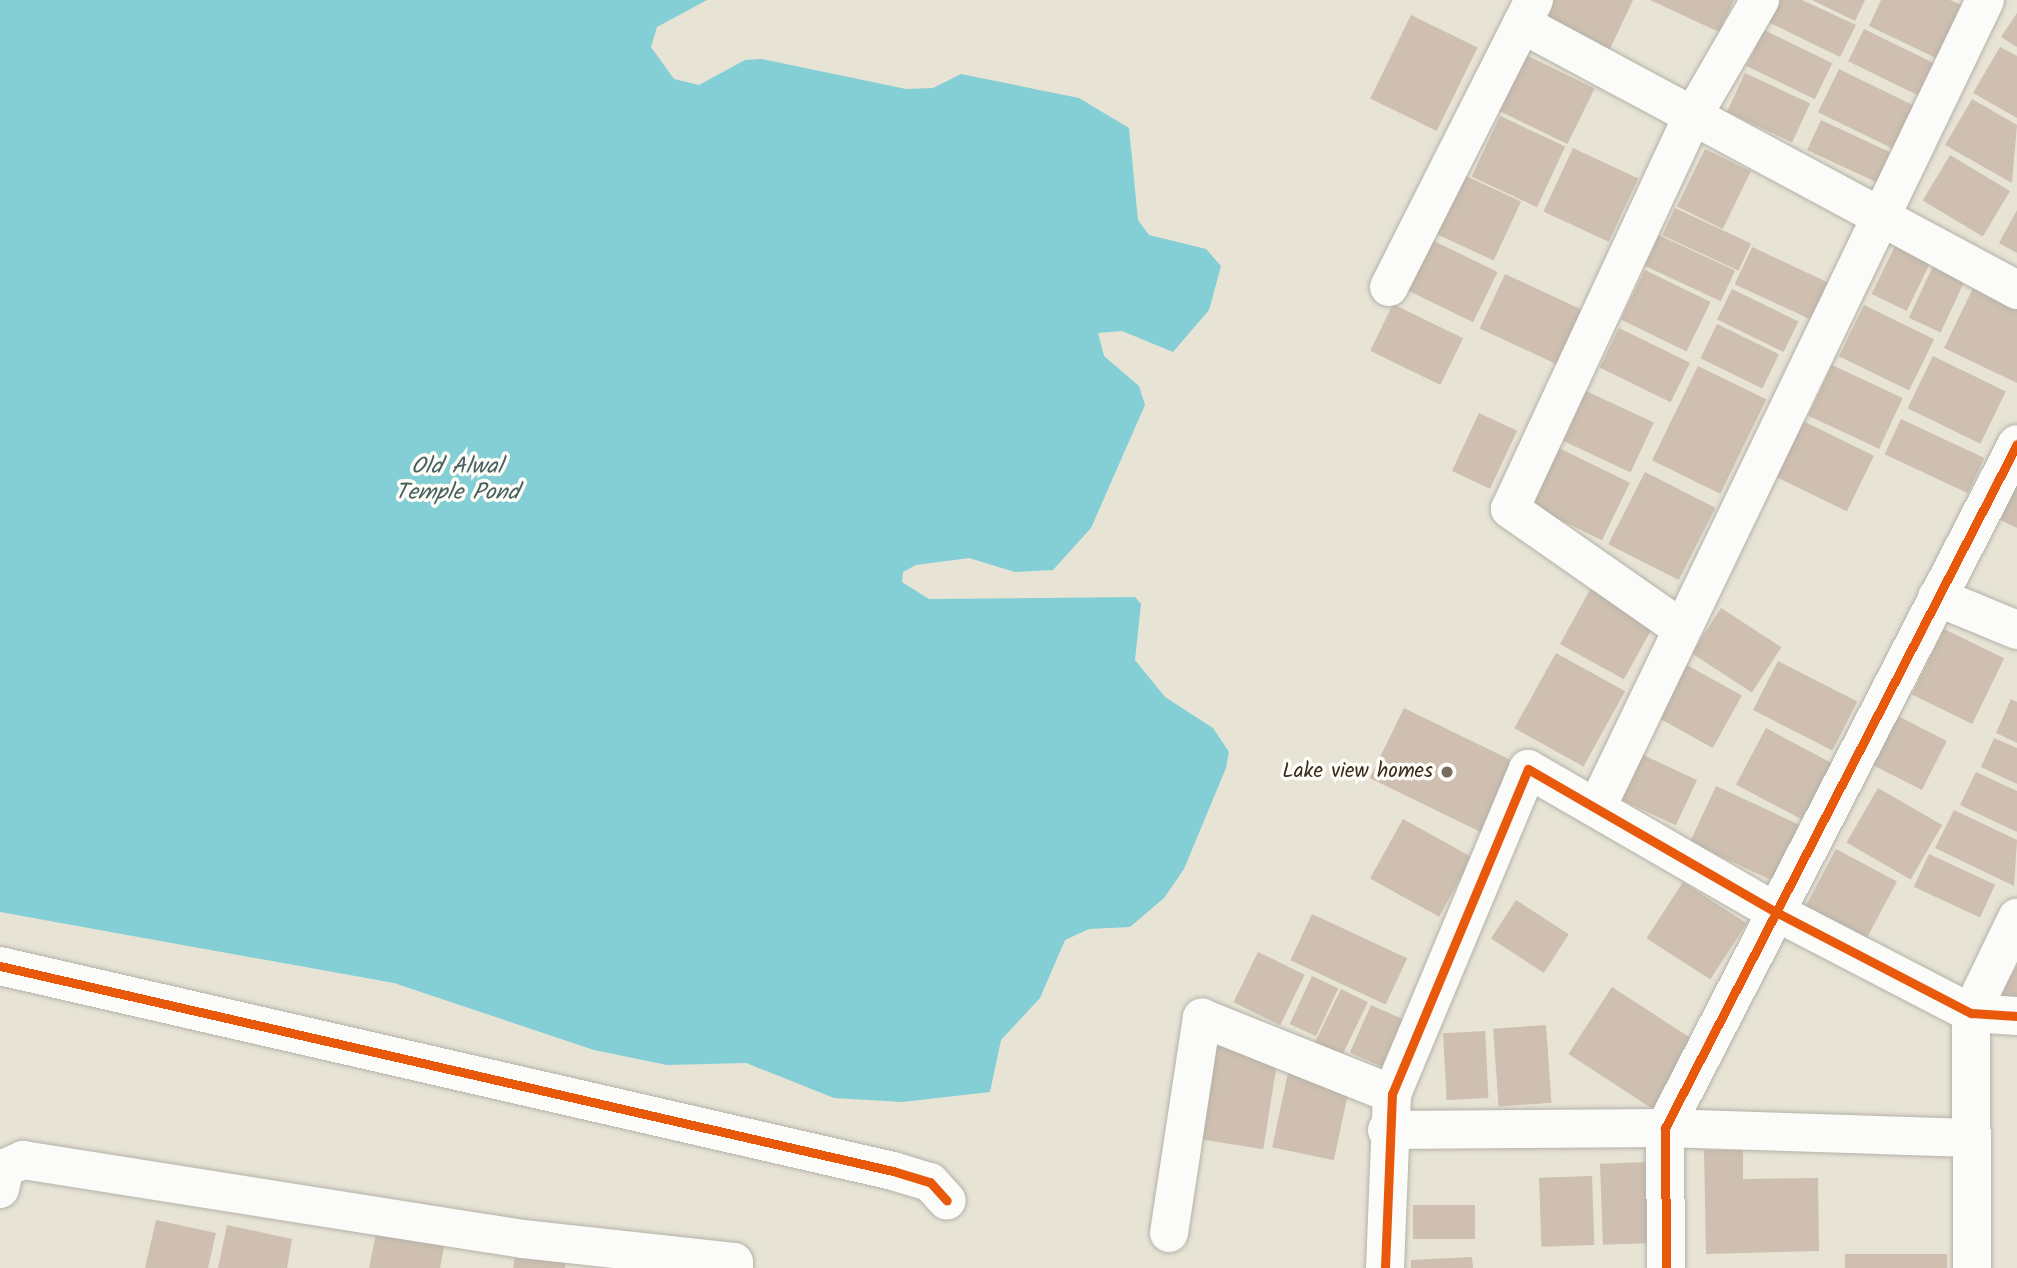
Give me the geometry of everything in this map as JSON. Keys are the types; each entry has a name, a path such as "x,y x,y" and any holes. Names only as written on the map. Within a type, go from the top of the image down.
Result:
{"street":[{"path":"1682,629 1510,509 1691,119 1760,0"},
{"path":"1597,807 1986,0"},
{"path":"1390,287 1528,12 1691,119 2017,290"},
{"path":"1665,1268 1664,1128 2017,444"},
{"path":"1937,597 2017,630"},
{"path":"1385,1268 1389,1112 1528,769 1774,911 1972,1013 2017,1016"},
{"path":"1972,1268 1972,1013 2017,918"},
{"path":"0,966 893,1171 930,1182 947,1201"},
{"path":"1169,1233 1202,1018 1389,1112 1664,1128 1970,1138"},
{"path":"0,1189 5,1168 23,1160 523,1240 734,1262 734,1268"}],"water":[{"name":"Old Alwal Temple Pond","path":"0,0 707,0 657,27 651,47 674,79 699,85 745,60 762,59 906,89 933,88 961,74 1079,98 1129,128 1138,220 1149,235 1206,249 1221,266 1209,310 1173,352 1122,331 1098,333 1104,356 1139,386 1145,405 1091,528 1053,570 1015,572 969,558 916,565 903,572 902,582 929,599 1135,597 1141,604 1135,660 1165,697 1213,728 1229,752 1226,768 1184,869 1164,898 1130,927 1089,929 1065,940 1040,998 1001,1040 990,1092 902,1102 834,1098 746,1063 667,1065 594,1050 394,983 0,912"}],"building":[{"path":"1548,0 1633,0 1609,51 1540,18"},
{"path":"1650,0 1734,0 1719,32"},
{"path":"1779,0 1802,0 1856,25 1840,57 1768,22"},
{"path":"1812,0 1865,0 1855,21"},
{"path":"1881,0 1950,0 1961,5 1936,58 1869,26"},
{"path":"2017,13 2017,47 2001,37"},
{"path":"1411,15 1478,47 1437,131 1370,99"},
{"path":"1864,29 1939,65 1923,98 1848,61"},
{"path":"1764,30 1832,63 1815,99 1746,66"},
{"path":"2000,47 2017,56 2017,118 1973,93"},
{"path":"1520,52 1595,88 1567,144 1493,108"},
{"path":"1839,69 1914,105 1893,149 1818,112"},
{"path":"1745,73 1810,103 1792,142 1727,112"},
{"path":"1972,99 2017,125 2012,183 1945,145"},
{"path":"1500,116 1565,146 1537,207 1472,177"},
{"path":"1821,120 1895,155 1881,185 1807,150"},
{"path":"1573,148 1638,178 1609,242 1543,211"},
{"path":"1705,149 1751,171 1723,229 1677,207"},
{"path":"1950,155 2010,191 1983,236 1923,200"},
{"path":"1464,175 1521,202 1494,261 1437,234"},
{"path":"1675,208 1751,243 1738,271 1662,235"},
{"path":"2017,210 2017,253 1999,243"},
{"path":"1659,235 1735,270 1721,301 1645,266"},
{"path":"1432,240 1498,272 1473,322 1407,290"},
{"path":"1898,240 1933,257 1907,311 1872,294"},
{"path":"1752,247 1829,283 1812,320 1735,284"},
{"path":"1933,266 1965,281 1941,332 1909,318"},
{"path":"1645,270 1711,302 1687,351 1621,319"},
{"path":"1505,274 1586,312 1560,366 1480,328"},
{"path":"1974,286 2017,307 2017,383 1944,348"},
{"path":"1732,289 1799,321 1784,352 1717,320"},
{"path":"1393,304 1463,338 1440,385 1370,351"},
{"path":"1864,305 1934,339 1909,390 1839,356"},
{"path":"1717,324 1779,354 1762,388 1700,358"},
{"path":"1619,328 1690,363 1671,402 1600,368"},
{"path":"1933,356 2006,392 1980,444 1908,408"},
{"path":"1832,365 1903,398 1879,449 1808,416"},
{"path":"1698,366 1766,399 1720,494 1652,460"},
{"path":"1584,390 1654,423 1631,472 1561,440"},
{"path":"1479,413 1517,431 1490,489 1452,471"},
{"path":"1901,419 1984,458 1968,493 1885,454"},
{"path":"1803,421 1874,456 1847,511 1776,477"},
{"path":"1559,448 1630,483 1602,540 1531,506"},
{"path":"2017,465 2017,528 1992,516"},
{"path":"1645,472 1715,508 1679,580 1608,544"},
{"path":"1591,588 1655,623 1624,679 1560,644"},
{"path":"1721,608 1781,647 1752,693 1692,653"},
{"path":"1944,629 2004,658 1972,724 1912,695"},
{"path":"1556,653 1625,691 1583,767 1514,728"},
{"path":"1778,661 1857,701 1832,750 1753,710"},
{"path":"1685,664 1742,696 1713,748 1656,716"},
{"path":"2011,699 2017,702 2017,743 1996,733"},
{"name":"Lake view homes","path":"1404,708 1524,767 1490,837 1370,778"},
{"path":"1896,715 1947,741 1922,790 1871,764"},
{"path":"1766,728 1833,764 1803,820 1736,785"},
{"path":"1994,738 2017,748 2017,784 1981,767"},
{"path":"1639,753 1697,780 1676,825 1618,798"},
{"path":"1976,772 2017,791 2017,832 1960,805"},
{"path":"1716,786 1802,826 1776,882 1690,842"},
{"path":"1878,788 1942,825 1911,880 1846,843"},
{"path":"1954,810 2017,840 2014,886 1935,848"},
{"path":"1403,819 1472,857 1439,917 1370,878"},
{"path":"1836,849 1897,881 1862,948 1801,915"},
{"path":"1929,854 1995,885 1980,917 1914,887"},
{"path":"1683,882 1747,923 1710,980 1647,938"},
{"path":"1516,900 1569,934 1544,973 1491,939"},
{"path":"1312,914 1407,958 1386,1005 1290,960"},
{"path":"1258,952 1305,975 1280,1025 1233,1002"},
{"path":"2017,965 2017,1006 1997,1002"},
{"path":"1312,976 1338,988 1316,1036 1290,1024"},
{"path":"1612,987 1698,1043 1655,1110 1568,1054"},
{"path":"1341,989 1368,1002 1342,1055 1315,1042"},
{"path":"1371,1005 1403,1019 1382,1067 1350,1053"},
{"path":"1546,1025 1551,1103 1499,1107 1493,1029"},
{"path":"1485,1031 1489,1098 1447,1100 1443,1033"},
{"path":"1212,1045 1278,1055 1263,1149 1197,1139"},
{"path":"1289,1068 1351,1081 1334,1160 1272,1147"},
{"path":"1704,1150 1743,1150 1743,1179 1818,1178 1819,1251 1706,1254"},
{"path":"1650,1162 1653,1243 1603,1245 1600,1164"},
{"path":"1592,1176 1594,1245 1541,1247 1539,1178"},
{"path":"1413,1205 1475,1205 1475,1239 1413,1239"},
{"path":"156,1220 216,1233 208,1268 145,1268"},
{"path":"227,1225 292,1239 287,1268 218,1268"},
{"path":"377,1229 445,1242 440,1268 369,1268"},
{"path":"518,1243 568,1251 565,1268 513,1268"},
{"path":"1845,1254 1947,1254 1947,1268 1845,1268"},
{"path":"1472,1257 1473,1268 1411,1268 1411,1260"}],"cycle path":[{"path":"1666,1268 1665,1128 2017,444"},
{"path":"1385,1268 1392,1094 1528,769 1774,911 1971,1013 2017,1016"},
{"path":"0,966 893,1171 930,1182 947,1201"}],"place":[{"name":"Lake view homes","path":"1447,772"}]}
